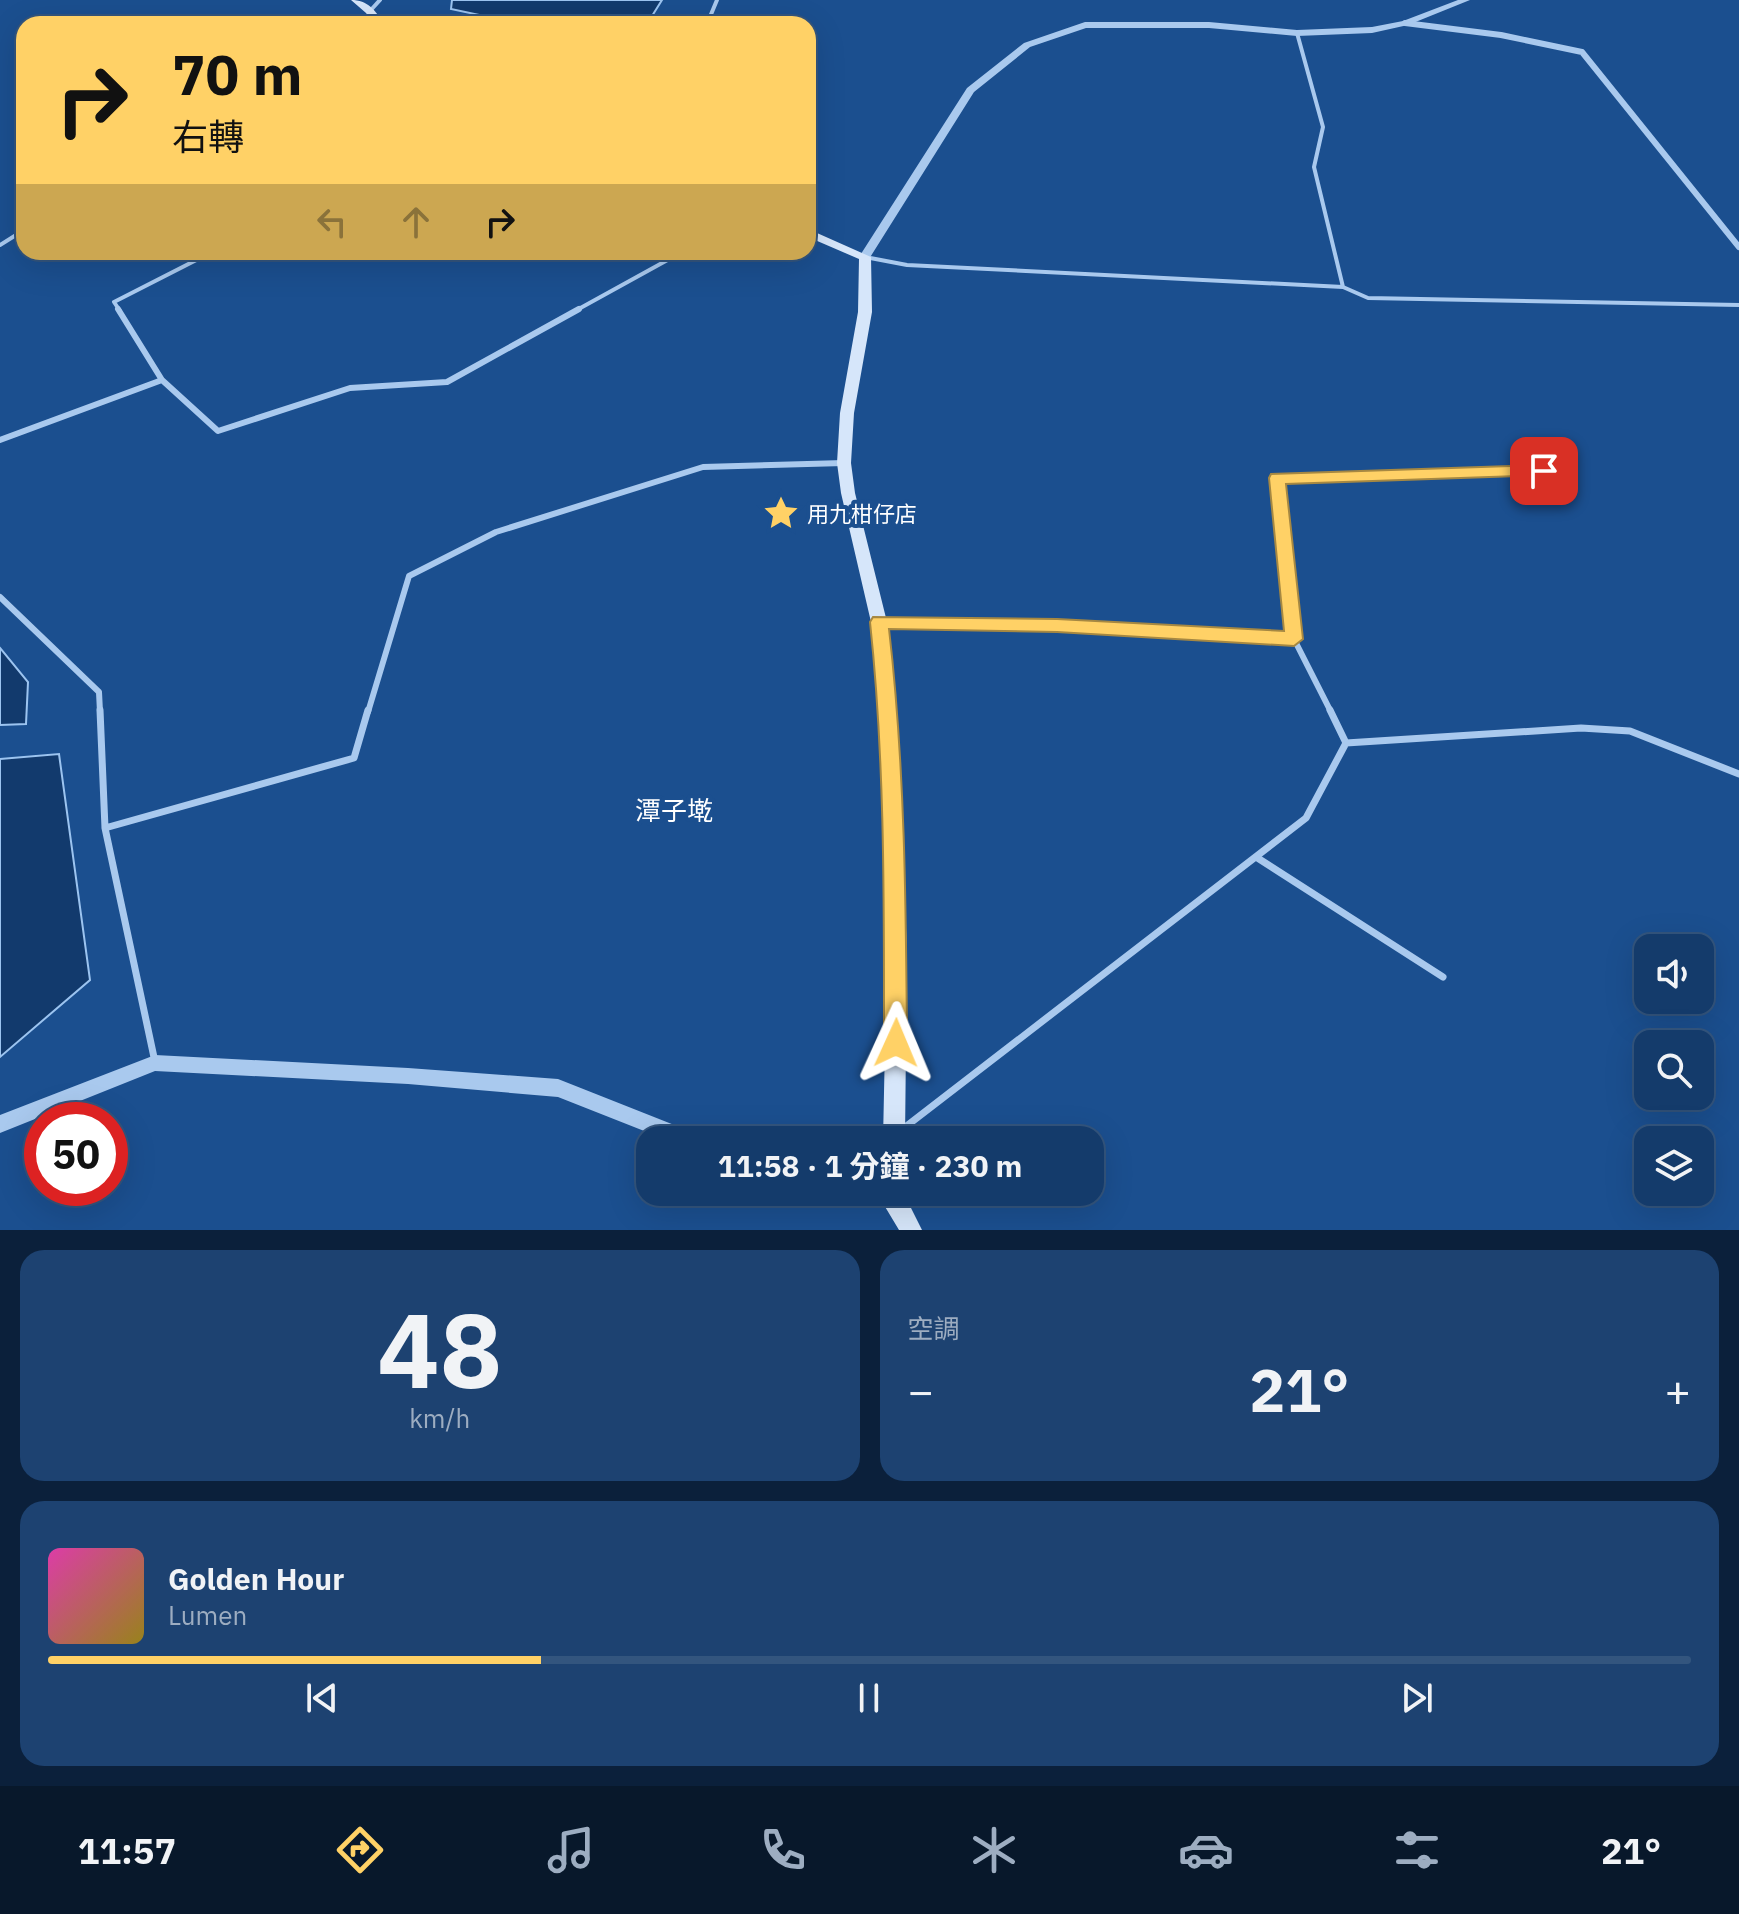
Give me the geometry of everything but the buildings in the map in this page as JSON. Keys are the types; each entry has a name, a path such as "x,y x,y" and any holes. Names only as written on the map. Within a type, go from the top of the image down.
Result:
{"main road":[{"path":"356,0 373,16"},
{"path":"816,236 865,257 865,312 847,413 844,463 848,493 879,622 887,690 897,950 894,1126"},
{"path":"898,1206 911,1230"}],"street":[{"path":"865,257 970,90 1027,45 1085,25 1209,25 1297,33 1372,30 1405,23 1466,0"},
{"path":"1405,23 1501,35 1582,52 1739,247"},
{"path":"0,1124 155,1063 408,1076 558,1088 654,1126"}],"lane":[{"path":"370,11 380,0"},
{"path":"1297,33 1323,127 1314,167 1343,287"},
{"path":"865,257 907,265 1343,287 1368,298 1739,305"},
{"path":"196,260 114,302 162,380 218,431 350,388 447,382 668,260"},
{"path":"0,440 162,380"},
{"path":"105,828 354,758 409,576 484,538 703,467 844,463"},
{"path":"1346,743 1294,639 1277,478 1544,471"},
{"path":"0,597 99,692 105,828 155,1063"},
{"path":"879,622 1057,626 1294,639"},
{"path":"1346,743 1581,728 1630,731 1739,774"},
{"path":"909,1126 1306,818 1346,743"},
{"path":"1256,857 1443,977"}],"water":[{"path":"452,0 662,0 652,16 484,16 451,9"},
{"path":"0,648 28,682 26,724 0,725"},
{"path":"59,754 90,980 0,1057 0,759"}],"place":[{"name":"用九柑仔店","path":"781,513"}],"district":[{"name":"潭子墘","path":"674,810"}],"route":[{"path":"896,1043 897,950 887,690 879,622 1057,626 1294,639 1277,478 1544,471"}]}
